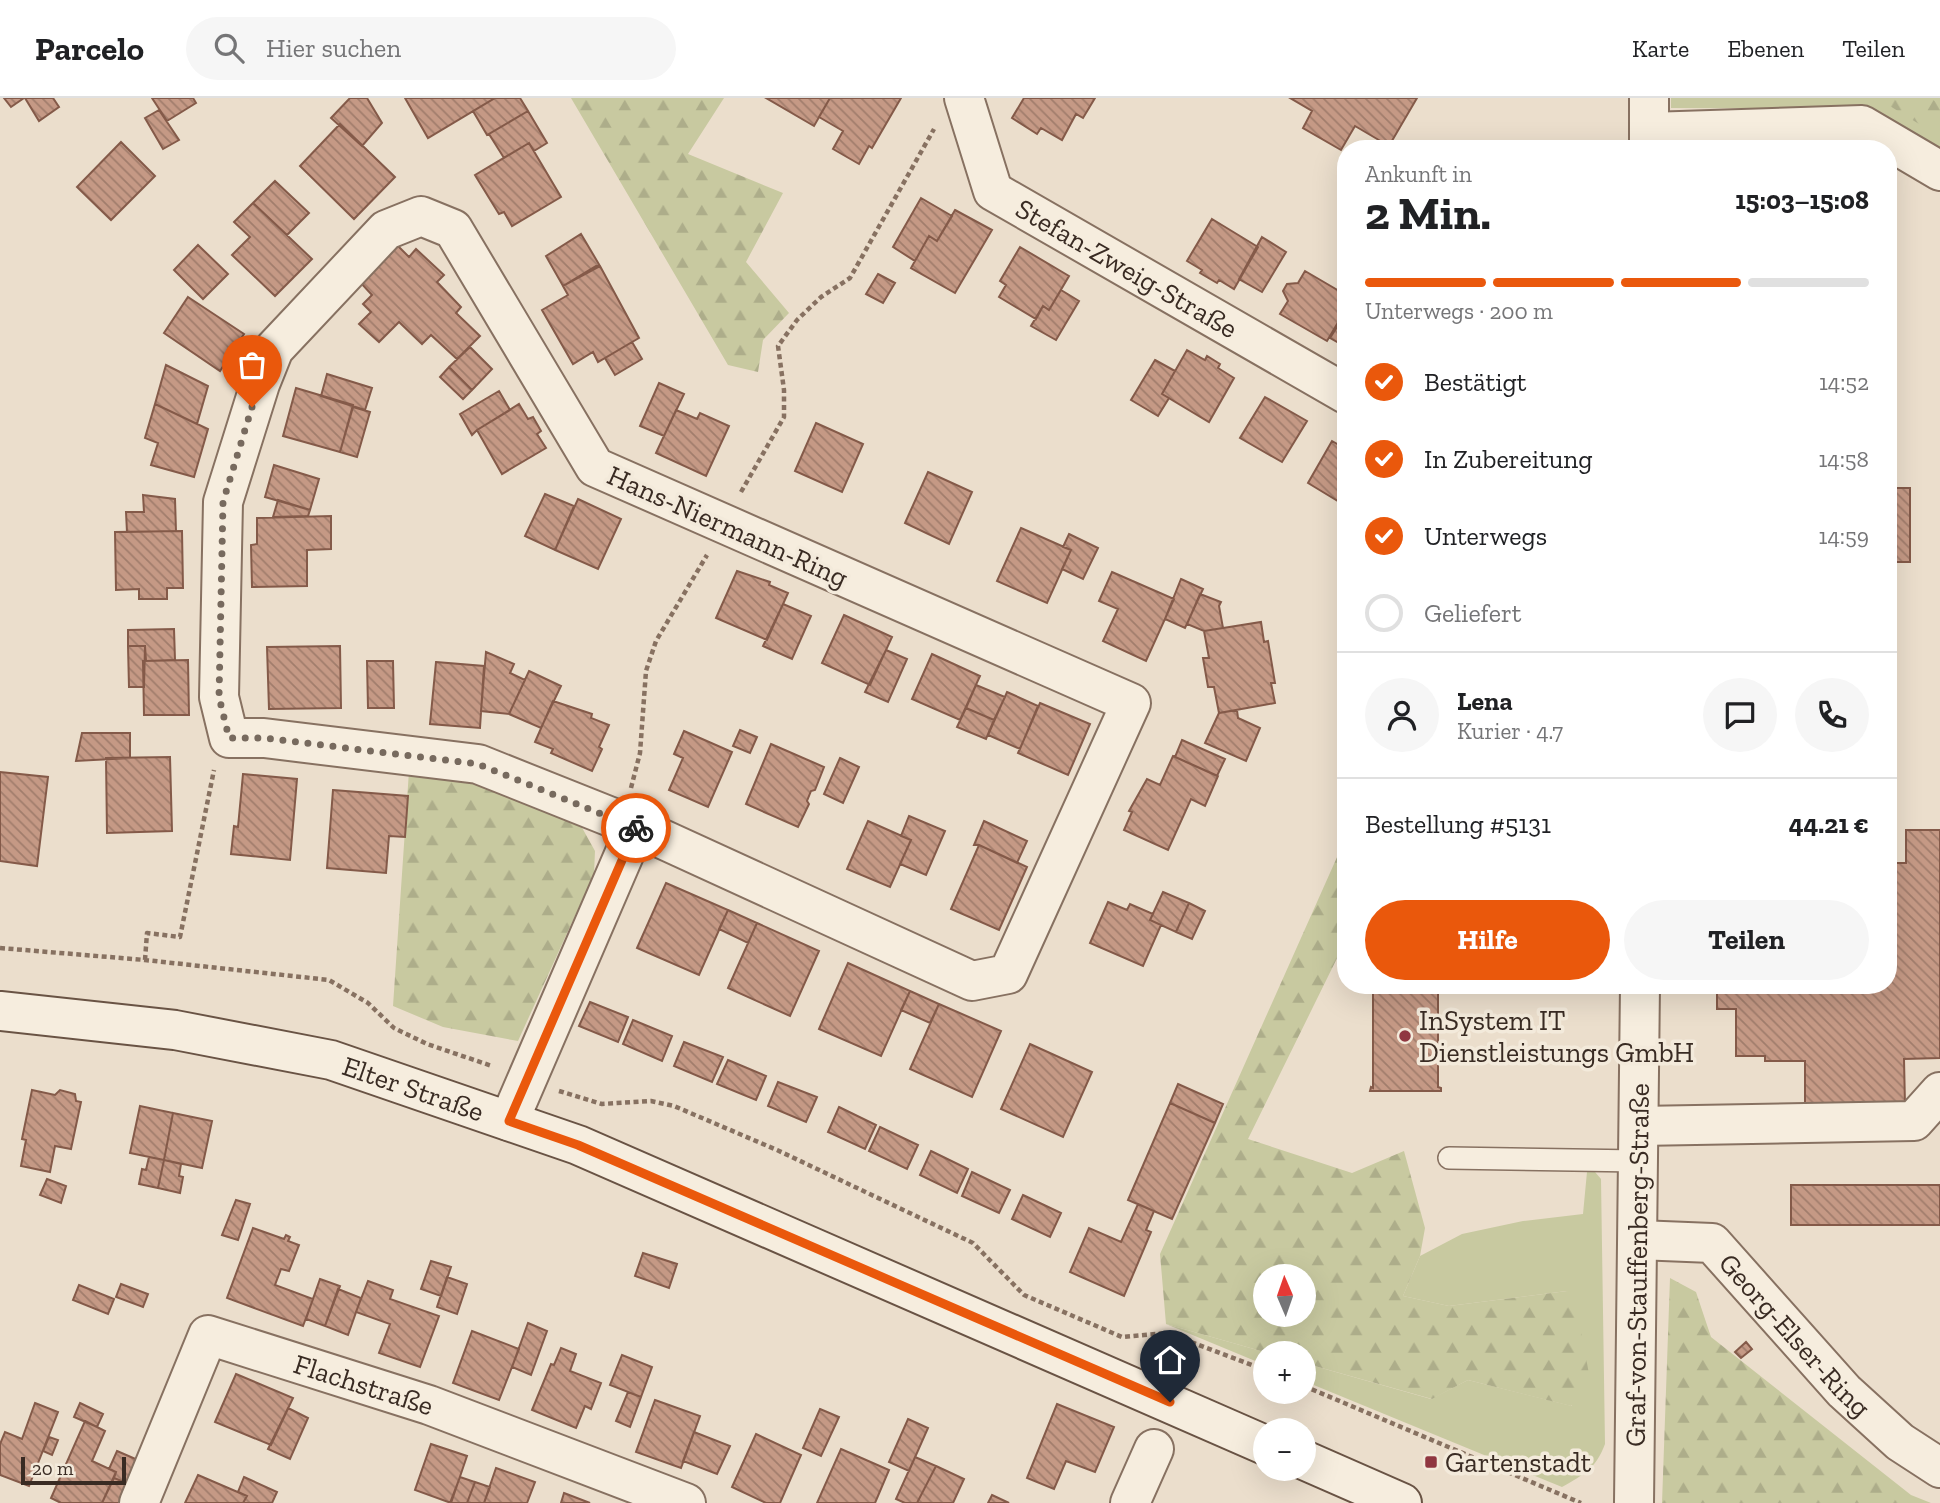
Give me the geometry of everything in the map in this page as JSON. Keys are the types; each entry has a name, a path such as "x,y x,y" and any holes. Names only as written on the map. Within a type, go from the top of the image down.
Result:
{"street":[{"name":"Stefan-Zweig-Straße","path":"952,109 993,191 1337,389"},
{"path":"1649,126 1862,125 1887,140"},
{"path":"1897,146 1940,171"},
{"name":"Hans-Niermann-Ring","path":"421,216 453,229 594,467 722,524 1131,703 1008,974 972,981 636,827 478,764 264,738 229,738 219,697 223,502 260,384 274,349 386,230 421,216"},
{"path":"509,1121 636,827"},
{"name":"Graf-von-Stauffenberg-Straße","path":"1634,1503 1640,994"},
{"name":"Elter Straße","path":"0,1012 174,1030 331,1060 578,1145 1253,1440"},
{"path":"1639,1143 1914,1121 1940,1092"},
{"name":"Georg-Elser-Ring","path":"1638,1240 1712,1243 1844,1391 1900,1442 1940,1468"},
{"name":"Flachstraße","path":"139,1503 208,1335 429,1405 686,1503"},
{"path":"1130,1503 1154,1449"},
{"path":"1316,1465 1402,1503"}],"lane":[{"path":"1449,1158 1639,1143"}],"path":[{"path":"636,827 625,809 640,753 646,671 656,641 719,536 722,524 784,417 784,390 778,346 797,320 821,297 850,278 952,109"},
{"path":"145,960 147,933 180,937 217,755 229,738"},
{"path":"0,948 329,980 368,1003 394,1028 427,1044 526,1077 572,1097 602,1104 651,1101 674,1106 777,1150 973,1243 1024,1295 1122,1337 1167,1334 1253,1366"},
{"path":"1316,1391 1581,1503"}],"green space":[{"path":"571,98 724,98 688,154 783,193 746,262 789,313 763,340 758,372 728,365"},
{"path":"1671,98 1940,98 1940,151 1867,109 1671,108"},
{"path":"1877,98 1931,98 1940,105 1940,137"},
{"path":"409,771 488,785 580,824 595,851 594,874 518,1041 443,1027 393,1006"},
{"path":"1337,857 1337,958 1248,1139 1352,1173 1404,1151 1425,1228 1420,1256 1403,1296 1449,1306 1567,1291 1576,1304 1589,1374 1587,1393 1571,1406 1468,1380 1432,1399 1316,1366 1316,1341 1253,1341 1253,1349 1166,1324 1160,1254"},
{"path":"1587,1172 1595,1172 1601,1179 1605,1444 1594,1465 1583,1474 1562,1487 1316,1386 1316,1366 1431,1399 1468,1380 1572,1406 1567,1291 1449,1306 1403,1296 1420,1256 1462,1234 1523,1221 1583,1214"},
{"path":"1670,1278 1696,1292 1711,1337 1911,1495 1931,1503 1662,1503"},
{"path":"1166,1324 1253,1349 1253,1360"}],"building":[{"path":"4,98 24,98 11,107"},
{"path":"25,98 53,98 59,107 39,121"},
{"path":"152,98 193,98 196,103 167,121"},
{"path":"350,98 367,98 382,123 362,146 331,118"},
{"path":"405,98 495,98 428,138"},
{"path":"495,98 520,98 528,111 487,135 473,111"},
{"path":"766,98 830,98 814,126"},
{"path":"830,98 901,98 872,148 869,146 859,164 833,149 843,131 819,117"},
{"path":"1024,98 1095,98 1083,118 1076,114 1062,140 1041,128 1037,134 1012,118"},
{"path":"1290,98 1417,98 1392,140 1379,140 1355,126 1347,140 1337,140 1337,148 1303,128 1312,111"},
{"path":"159,110 179,140 163,149 145,118"},
{"path":"528,111 547,143 534,151 529,143 504,158 489,134"},
{"path":"340,124 395,177 354,219 300,166"},
{"path":"121,142 155,176 111,220 77,187"},
{"path":"529,143 561,197 512,226 504,212 499,214 475,175"},
{"path":"275,181 309,213 287,235 253,203"},
{"path":"921,198 952,216 937,241 929,236 915,261 893,247"},
{"path":"253,203 312,259 275,296 232,255 250,237 234,222"},
{"path":"955,210 992,230 955,293 911,268 929,236 937,241"},
{"path":"1212,219 1258,247 1234,289 1200,273 1202,270 1187,261"},
{"path":"581,234 600,266 563,286 546,256"},
{"path":"1262,237 1286,252 1262,292 1239,279"},
{"path":"396,244 409,257 416,249 444,275 437,282 461,307 456,313 480,336 457,359 431,335 422,344 399,322 379,342 359,324 371,312 363,304 372,295 360,282"},
{"path":"198,245 228,274 203,299 174,270"},
{"path":"1020,247 1069,276 1049,310 1043,306 1036,319 999,297 1006,285 1000,281"},
{"path":"600,266 639,338 598,362 593,352 573,364 542,310 568,295 563,286"},
{"path":"1305,271 1337,290 1337,324 1327,341 1280,314 1288,301 1283,291 1287,284 1298,283"},
{"path":"878,274 895,283 883,303 866,294"},
{"path":"1061,290 1079,301 1056,340 1031,326 1043,306 1049,310"},
{"path":"188,297 244,334 220,371 164,333"},
{"path":"1337,327 1337,342 1330,338"},
{"path":"632,342 642,359 615,375 605,358"},
{"path":"470,347 492,369 472,390 449,367"},
{"path":"1187,350 1205,360 1207,356 1220,364 1218,368 1234,378 1209,422 1162,394"},
{"path":"1155,360 1175,371 1162,394 1169,398 1158,416 1131,400"},
{"path":"166,365 208,386 197,424 155,404"},
{"path":"449,367 472,390 463,399 440,377"},
{"path":"327,374 372,388 365,410 321,396"},
{"path":"659,383 684,394 664,436 640,426"},
{"path":"296,388 353,405 340,452 283,436"},
{"path":"499,391 510,410 472,435 460,414"},
{"path":"1265,397 1307,421 1282,462 1240,438"},
{"path":"155,404 208,429 194,477 151,465 158,443 145,438"},
{"path":"519,404 528,419 533,417 541,431 537,434 546,448 502,474 477,430"},
{"path":"353,407 370,412 357,457 340,452"},
{"path":"676,410 697,419 700,413 729,426 706,476 656,453"},
{"path":"816,423 863,444 842,492 795,471"},
{"path":"1332,441 1337,444 1337,501 1308,483"},
{"path":"274,465 319,479 310,510 265,497"},
{"path":"928,472 972,492 949,544 905,523"},
{"path":"1897,488 1910,488 1910,562 1897,562"},
{"path":"545,494 574,506 555,550 525,536"},
{"path":"143,495 175,499 176,531 127,532 126,512 144,512"},
{"path":"578,499 621,519 598,569 555,550"},
{"path":"278,500 310,510 308,516 273,517"},
{"path":"331,516 331,549 307,550 307,586 252,587 251,545 257,544 257,518"},
{"path":"1021,528 1071,550 1047,603 997,581"},
{"path":"182,531 183,588 167,588 167,599 139,599 139,589 116,590 115,532"},
{"path":"1069,534 1098,548 1083,579 1062,569 1071,550 1063,547"},
{"path":"737,571 770,582 769,585 788,593 767,640 716,618"},
{"path":"1112,572 1174,599 1146,661 1103,641 1118,609 1099,601"},
{"path":"1181,579 1203,589 1185,628 1165,619"},
{"path":"1200,594 1221,602 1219,606 1223,628 1204,631 1187,624"},
{"path":"783,604 811,616 792,659 763,646"},
{"path":"844,615 892,637 870,685 822,663"},
{"path":"1261,622 1264,642 1268,641 1275,683 1271,683 1275,703 1219,713 1214,687 1208,687 1203,658 1209,658 1204,631"},
{"path":"174,629 175,660 146,661 145,646 128,646 128,630"},
{"path":"128,646 145,646 144,687 129,687"},
{"path":"340,646 341,708 269,709 267,647"},
{"path":"886,650 907,659 888,702 865,692"},
{"path":"486,652 514,664 510,673 525,680 509,714 481,711"},
{"path":"932,654 980,676 960,720 912,699"},
{"path":"188,660 189,715 144,715 143,661"},
{"path":"367,661 393,661 394,708 368,708"},
{"path":"436,662 484,666 480,728 430,724"},
{"path":"529,671 561,686 541,728 509,714"},
{"path":"976,685 1005,697 994,720 966,708"},
{"path":"1007,692 1038,706 1020,749 988,735"},
{"path":"553,701 592,714 591,718 609,725 592,771 551,753 553,749 535,742"},
{"path":"1040,703 1090,724 1068,775 1018,753"},
{"path":"966,708 994,720 986,739 957,727"},
{"path":"1237,710 1238,718 1260,728 1246,761 1205,743 1219,713"},
{"path":"740,730 757,737 750,753 733,746"},
{"path":"684,731 732,752 708,807 669,790 683,758 674,754"},
{"path":"82,733 130,733 130,758 76,761"},
{"path":"1182,740 1225,759 1217,776 1175,757"},
{"path":"771,744 824,767 815,790 811,791 807,801 809,804 798,827 746,804"},
{"path":"1173,756 1218,776 1205,806 1191,799 1168,850 1124,830 1132,812 1129,811 1147,779 1160,785"},
{"path":"170,757 172,831 107,833 106,758"},
{"path":"840,758 859,767 843,803 824,794"},
{"path":"0,772 48,777 37,866 0,861"},
{"path":"243,774 297,779 290,860 231,854 234,826 238,827"},
{"path":"333,790 408,796 405,837 389,836 386,873 327,868"},
{"path":"909,816 945,831 926,875 900,864 911,840 901,836"},
{"path":"868,821 911,840 890,887 847,869"},
{"path":"984,821 1027,841 1017,863 974,845"},
{"path":"1906,830 1940,830 1940,1058 1904,1059 1905,1105 1805,1105 1805,1061 1765,1061 1765,1056 1736,1056 1736,1009 1717,1009 1717,994 1897,994 1897,863 1906,863"},
{"path":"979,845 1027,867 999,930 951,909"},
{"path":"666,883 728,910 699,975 637,948"},
{"path":"1163,892 1189,903 1176,932 1150,920"},
{"path":"1108,902 1127,910 1130,904 1153,914 1150,920 1161,925 1143,966 1090,943"},
{"path":"1189,903 1205,911 1192,939 1176,932"},
{"path":"728,910 757,923 748,943 719,929"},
{"path":"757,923 819,951 790,1016 728,988"},
{"path":"848,963 910,991 881,1056 819,1029"},
{"path":"910,991 939,1004 930,1023 901,1010"},
{"name":"InSystem IT Dienstleistungs GmbH","path":"1373,994 1438,994 1438,1087 1441,1091 1370,1091 1371,1087 1373,1088"},
{"path":"590,1002 628,1017 618,1042 579,1026"},
{"path":"939,1004 1001,1031 972,1097 910,1069"},
{"path":"633,1020 672,1036 662,1061 623,1044"},
{"path":"684,1042 723,1057 712,1082 674,1066"},
{"path":"1030,1044 1092,1072 1063,1137 1001,1109"},
{"path":"728,1060 766,1076 756,1100 717,1084"},
{"path":"778,1082 817,1097 806,1122 768,1106"},
{"path":"1178,1084 1223,1104 1215,1123 1170,1103"},
{"path":"32,1090 55,1095 60,1090 75,1094 76,1101 81,1102 71,1149 55,1146 50,1172 21,1166 26,1140 22,1139"},
{"path":"1170,1103 1215,1123 1172,1219 1128,1200"},
{"path":"140,1106 173,1113 164,1160 130,1153"},
{"path":"839,1107 876,1125 865,1149 828,1132"},
{"path":"173,1113 212,1121 202,1168 164,1160"},
{"path":"880,1127 918,1145 907,1169 869,1151"},
{"path":"931,1151 968,1169 957,1193 920,1175"},
{"path":"149,1157 164,1160 158,1188 139,1184 142,1169 146,1170"},
{"path":"164,1160 181,1164 179,1176 183,1177 180,1193 158,1188"},
{"path":"972,1172 1010,1190 999,1213 962,1196"},
{"path":"47,1179 66,1186 61,1203 40,1195"},
{"path":"1791,1185 1940,1185 1940,1225 1791,1225"},
{"path":"1023,1195 1061,1213 1050,1237 1012,1219"},
{"path":"236,1200 250,1204 238,1240 222,1235"},
{"path":"1138,1204 1154,1211 1146,1230 1151,1232 1124,1296 1070,1272 1089,1228 1121,1242"},
{"path":"253,1228 284,1239 286,1235 290,1237 288,1241 299,1245 289,1271 281,1269 275,1285 313,1299 303,1326 227,1298"},
{"path":"643,1253 677,1264 669,1288 635,1276"},
{"path":"431,1261 451,1267 441,1296 421,1289"},
{"path":"447,1277 467,1284 457,1314 437,1307"},
{"path":"320,1279 340,1286 325,1326 306,1319"},
{"path":"368,1281 393,1290 390,1299 439,1316 420,1367 379,1353 390,1324 356,1312"},
{"path":"121,1284 148,1294 143,1307 116,1297"},
{"path":"79,1285 114,1299 108,1314 73,1300"},
{"path":"338,1289 361,1298 348,1335 325,1326"},
{"path":"528,1323 547,1331 531,1375 512,1367"},
{"path":"472,1331 519,1349 499,1400 453,1383"},
{"path":"1746,1342 1752,1349 1741,1358 1735,1352"},
{"path":"561,1348 576,1354 570,1371 601,1383 591,1409 585,1406 576,1428 532,1410 551,1364 554,1365"},
{"path":"622,1355 652,1367 641,1397 610,1385"},
{"path":"236,1374 293,1398 271,1445 215,1422"},
{"path":"628,1392 641,1397 630,1427 616,1421"},
{"path":"655,1400 700,1416 681,1468 636,1452"},
{"path":"35,1403 58,1412 29,1486 0,1475 0,1444 5,1432 22,1439"},
{"path":"80,1403 103,1414 97,1427 74,1417"},
{"path":"1057,1404 1114,1427 1095,1472 1066,1461 1054,1489 1027,1478"},
{"path":"288,1408 308,1418 290,1459 268,1449"},
{"path":"820,1409 839,1417 821,1456 803,1448"},
{"path":"908,1419 928,1428 909,1471 889,1462"},
{"path":"85,1421 105,1431 92,1461 116,1472 102,1503 61,1503 51,1498"},
{"path":"694,1432 730,1446 717,1474 683,1461"},
{"path":"756,1434 801,1455 780,1503 766,1503 732,1487"},
{"path":"49,1437 58,1440 52,1455 43,1451"},
{"path":"431,1444 467,1456 451,1503 415,1490"},
{"path":"841,1449 889,1470 875,1503 817,1503"},
{"path":"117,1451 138,1460 129,1484 114,1478 116,1472 109,1469"},
{"path":"915,1457 936,1466 917,1503 905,1503 896,1499"},
{"path":"936,1466 964,1479 953,1503 917,1503"},
{"path":"496,1468 535,1482 527,1503 484,1503"},
{"path":"198,1475 247,1496 243,1503 185,1503"},
{"path":"244,1477 277,1492 272,1503 243,1503 247,1496 238,1492"},
{"path":"460,1477 475,1482 467,1503 450,1503"},
{"path":"114,1478 129,1484 122,1503 102,1503"},
{"path":"475,1482 490,1487 484,1503 467,1503"},
{"path":"564,1493 590,1503 561,1503"},
{"path":"992,1495 1009,1503 988,1503"}],"way so far":[{"path":"252,407 223,502 219,697 229,738 264,738 478,764 636,828"}],"place":[{"name":"InSystem IT Dienstleistungs GmbH","path":"1405,1036"},
{"name":"Gartenstadt","path":"1431,1462"}],"route":[{"path":"636,828 509,1121 578,1145 1170,1402"}]}
